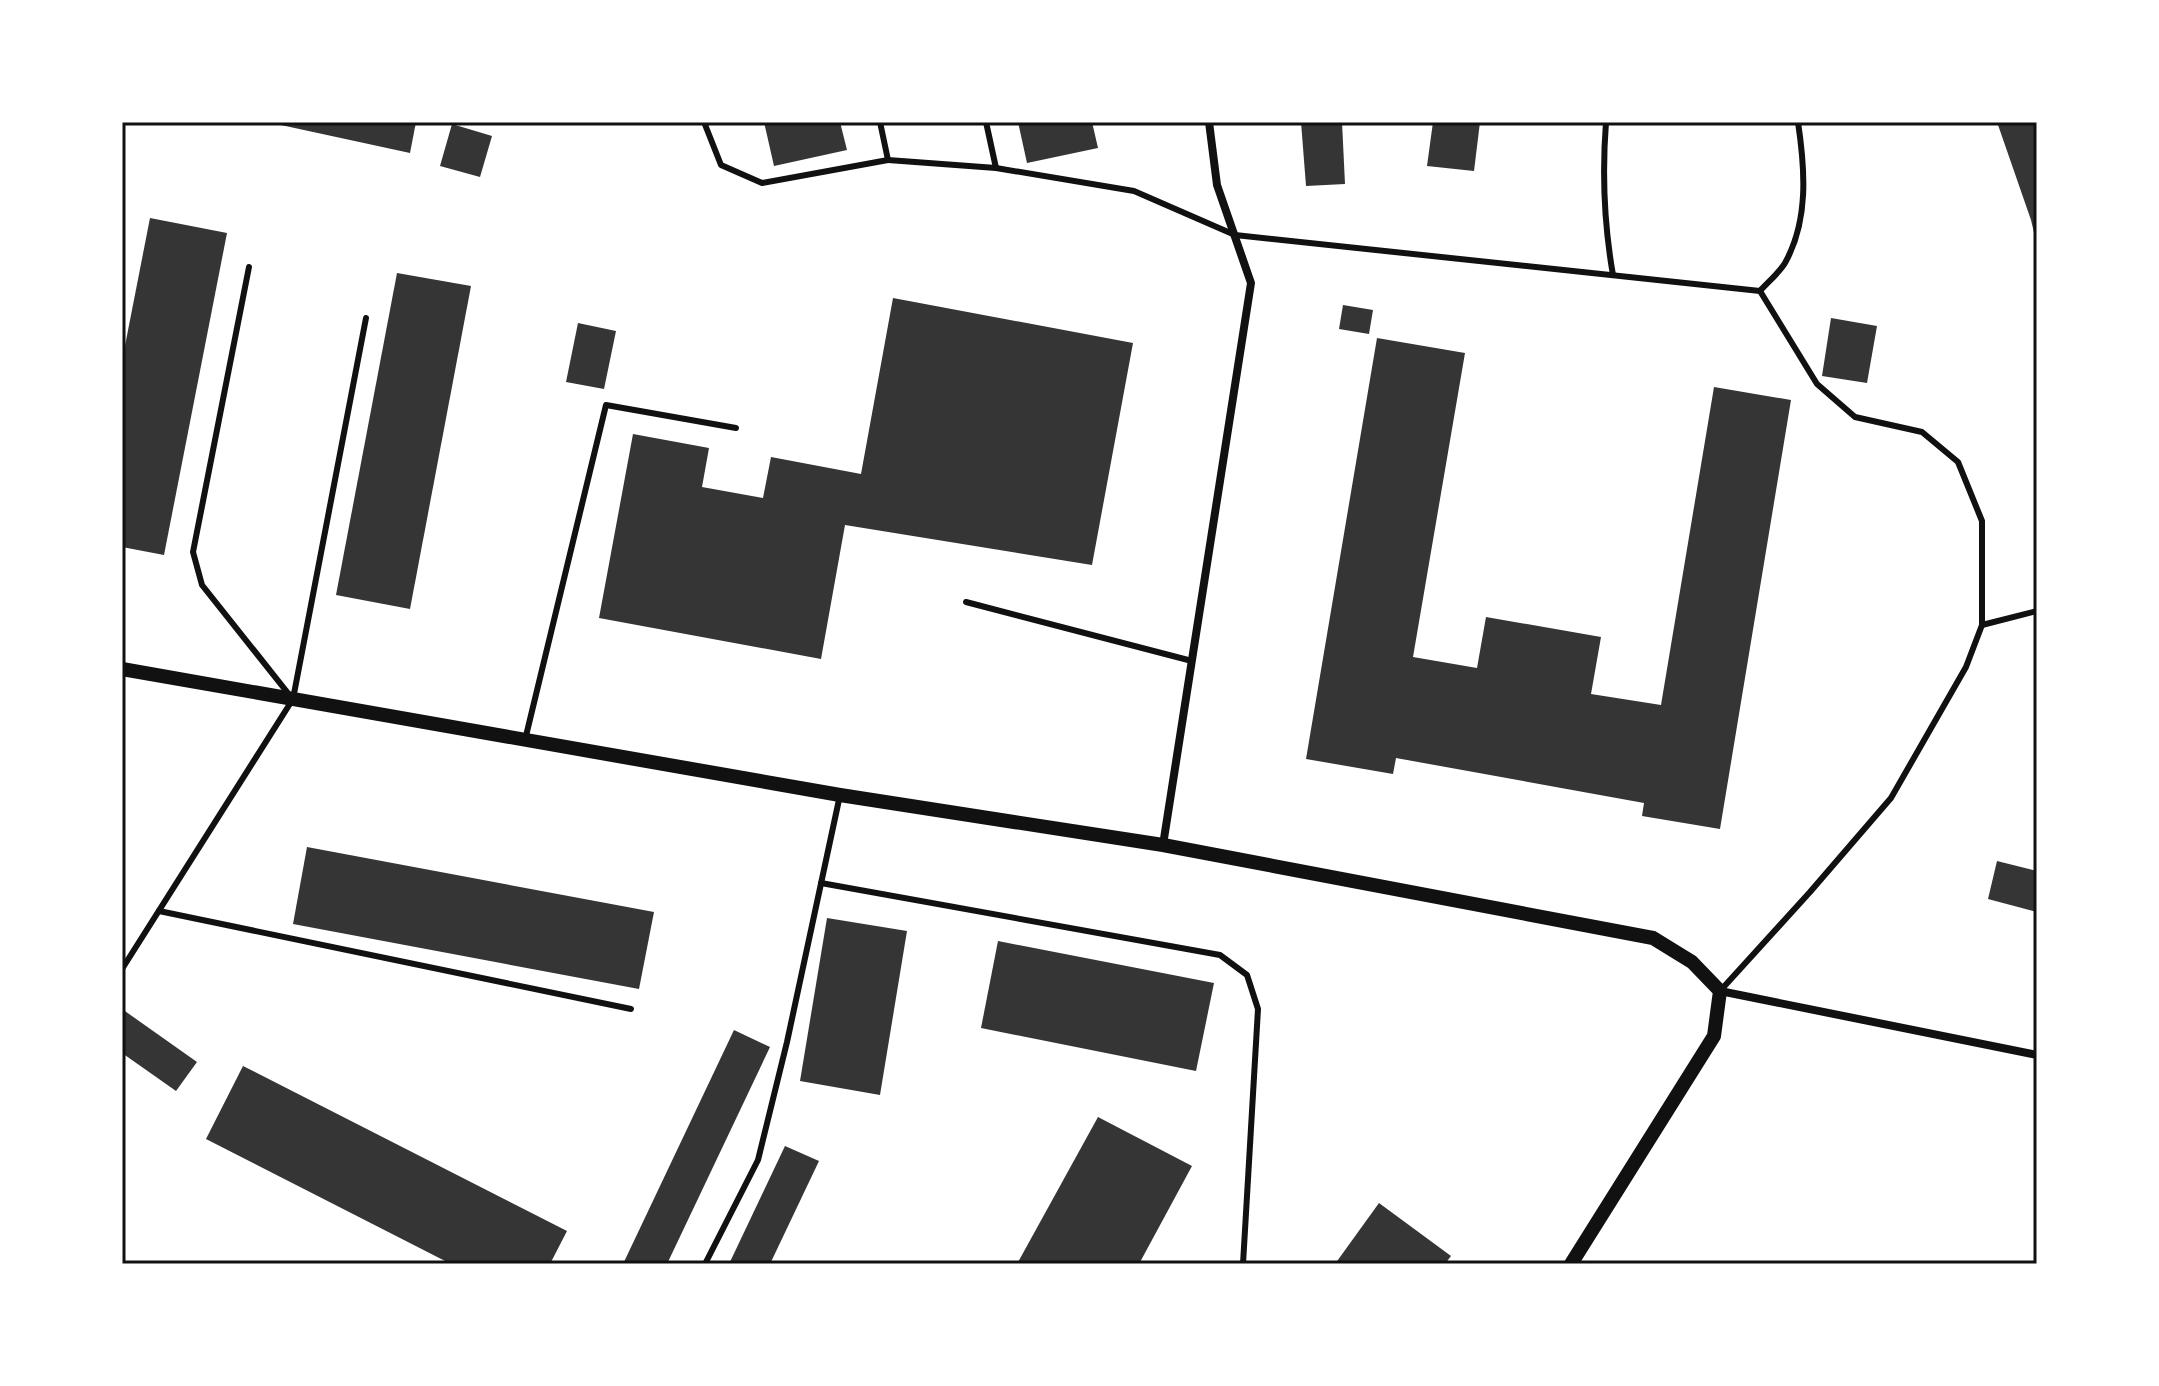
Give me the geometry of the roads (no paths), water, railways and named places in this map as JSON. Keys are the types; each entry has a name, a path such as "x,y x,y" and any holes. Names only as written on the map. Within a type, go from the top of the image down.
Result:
{"street":[{"path":"1163,845 1251,283 1217,185 1209,122"},
{"path":"122,669 840,795 1163,845 1653,938 1692,962 1720,991 2037,1055"},
{"path":"1571,1264 1714,1036 1720,991"}],"lane":[{"path":"704,122 721,165 762,183 888,160 996,168 1134,191 1235,235 1760,291"},
{"path":"880,122 888,160"},
{"path":"986,122 996,168"},
{"path":"1606,122 1603,158 1606,235 1613,275"},
{"path":"1760,291 1784,264 1801,222 1803,169 1798,122"},
{"path":"249,267 193,552 202,585 293,699"},
{"path":"1720,991 1891,798 1966,667 1982,625 1982,521 1958,462 1922,432 1855,417 1817,384 1760,291"},
{"path":"122,969 293,699 366,318"},
{"path":"525,740 606,405 736,428"},
{"path":"966,602 1192,661"},
{"path":"1982,625 2037,611"},
{"path":"705,1264 758,1160 840,795"},
{"path":"821,883 1220,955 1247,975 1258,1009 1243,1264"},
{"path":"159,911 631,1009"}]}
